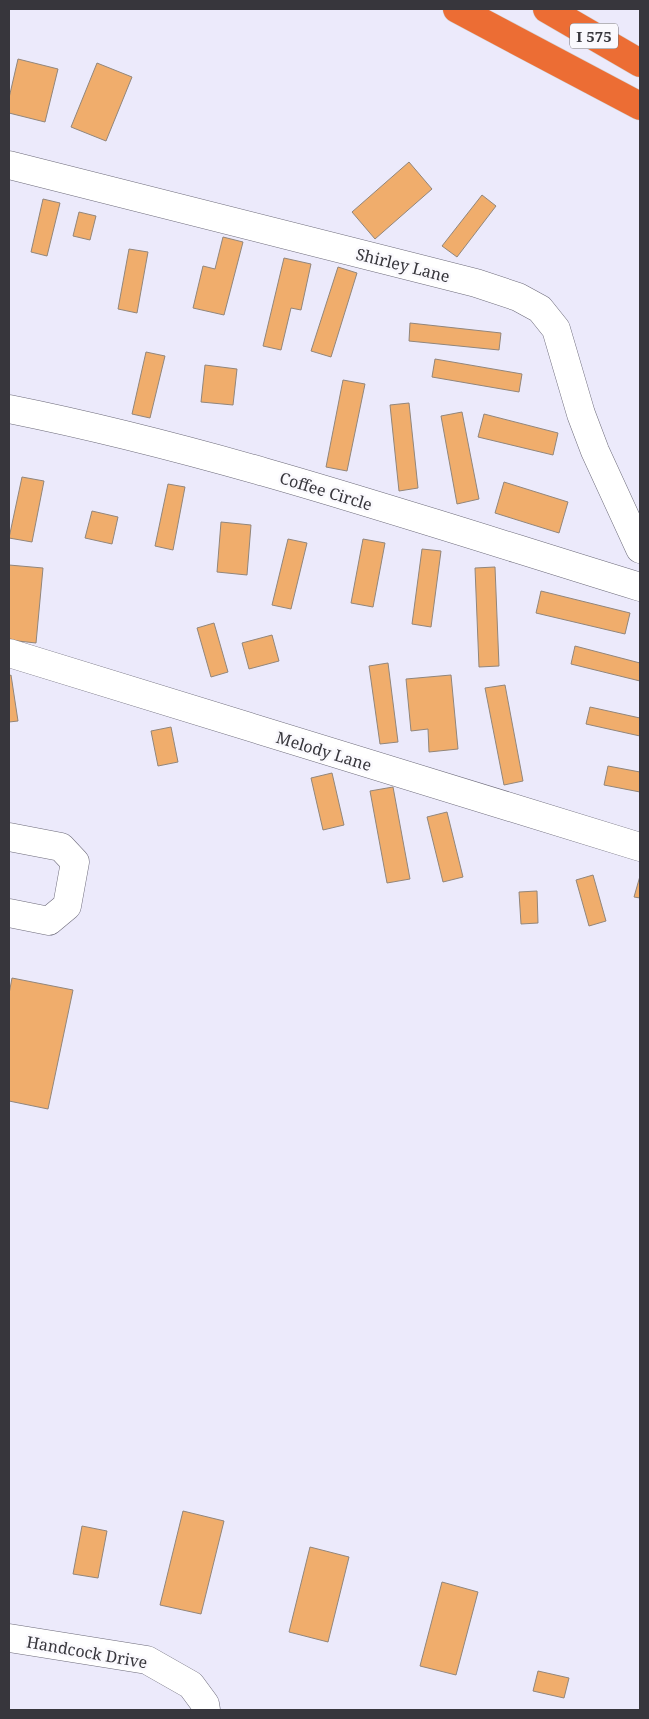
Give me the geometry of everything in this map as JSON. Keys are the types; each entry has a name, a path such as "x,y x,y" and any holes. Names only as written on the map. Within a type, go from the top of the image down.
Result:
{"highway":[{"path":"457,9 640,106"},
{"name":"I 575","path":"547,9 640,63"}],"street":[{"name":"Shirley Lane","path":"9,165 476,283 518,296 540,308 556,329 592,442 640,549"},
{"name":"Coffee Circle","path":"9,410 112,431 232,462 640,587"},
{"name":"Melody Lane","path":"9,653 640,847"},
{"path":"9,837 61,847 75,862 67,906 49,921 10,917"},
{"name":"Handcock Drive","path":"9,1638 148,1660 191,1685 205,1704 206,1710"}],"building":[{"path":"18,59 58,69 45,122 9,113 9,98"},
{"path":"97,63 132,77 106,141 71,127"},
{"path":"409,162 432,189 375,239 352,212"},
{"path":"482,195 496,206 457,257 442,246"},
{"path":"43,199 60,203 47,256 31,252"},
{"path":"79,212 96,216 90,240 73,236"},
{"path":"223,237 243,242 224,315 193,308 203,266 215,269"},
{"path":"129,249 148,252 137,313 118,309"},
{"path":"284,258 311,264 301,310 291,308 281,350 263,346"},
{"path":"338,267 357,273 331,357 311,351"},
{"path":"410,323 501,333 499,350 409,341"},
{"path":"146,352 165,356 150,418 132,414"},
{"path":"435,359 522,374 519,392 432,377"},
{"path":"205,365 237,369 233,405 201,402"},
{"path":"343,380 365,384 347,471 326,467"},
{"path":"409,403 418,488 399,491 390,405"},
{"path":"462,412 479,499 457,504 441,416"},
{"path":"484,414 558,433 553,455 478,437"},
{"path":"22,477 44,481 32,542 9,538"},
{"path":"504,482 568,502 559,533 495,513"},
{"path":"168,484 185,487 173,550 155,546"},
{"path":"92,511 118,517 112,544 85,538"},
{"path":"221,522 251,525 247,575 217,572"},
{"path":"288,539 307,543 291,609 272,605"},
{"path":"363,539 385,543 373,607 351,603"},
{"path":"422,549 441,551 431,627 412,624"},
{"path":"9,565 43,568 36,643 9,640"},
{"path":"495,567 499,666 479,667 475,568"},
{"path":"541,591 630,613 625,634 536,613"},
{"path":"214,623 228,672 211,677 197,628"},
{"path":"272,635 279,661 249,669 242,643"},
{"path":"575,646 640,663 640,681 571,664"},
{"path":"388,663 398,742 380,744 369,666"},
{"path":"11,675 18,721 9,722 9,676"},
{"path":"451,675 458,749 429,752 428,729 411,731 406,679"},
{"path":"505,685 523,781 504,785 485,688"},
{"path":"590,707 640,718 640,736 586,724"},
{"path":"171,727 178,762 158,766 151,731"},
{"path":"608,766 640,772 640,792 604,785"},
{"path":"332,773 344,825 323,830 311,778"},
{"path":"393,787 410,879 387,883 370,791"},
{"path":"447,812 463,877 443,882 427,817"},
{"path":"593,875 606,921 589,926 576,880"},
{"path":"640,876 640,898 634,897"},
{"path":"537,891 538,923 521,924 519,892"},
{"path":"12,978 73,990 48,1109 9,1101 9,994"},
{"path":"183,1511 224,1521 201,1614 160,1605"},
{"path":"82,1526 107,1531 98,1578 73,1574"},
{"path":"310,1547 349,1557 328,1642 289,1632"},
{"path":"442,1582 478,1592 456,1675 420,1666"},
{"path":"538,1671 569,1678 564,1698 533,1691"}]}
